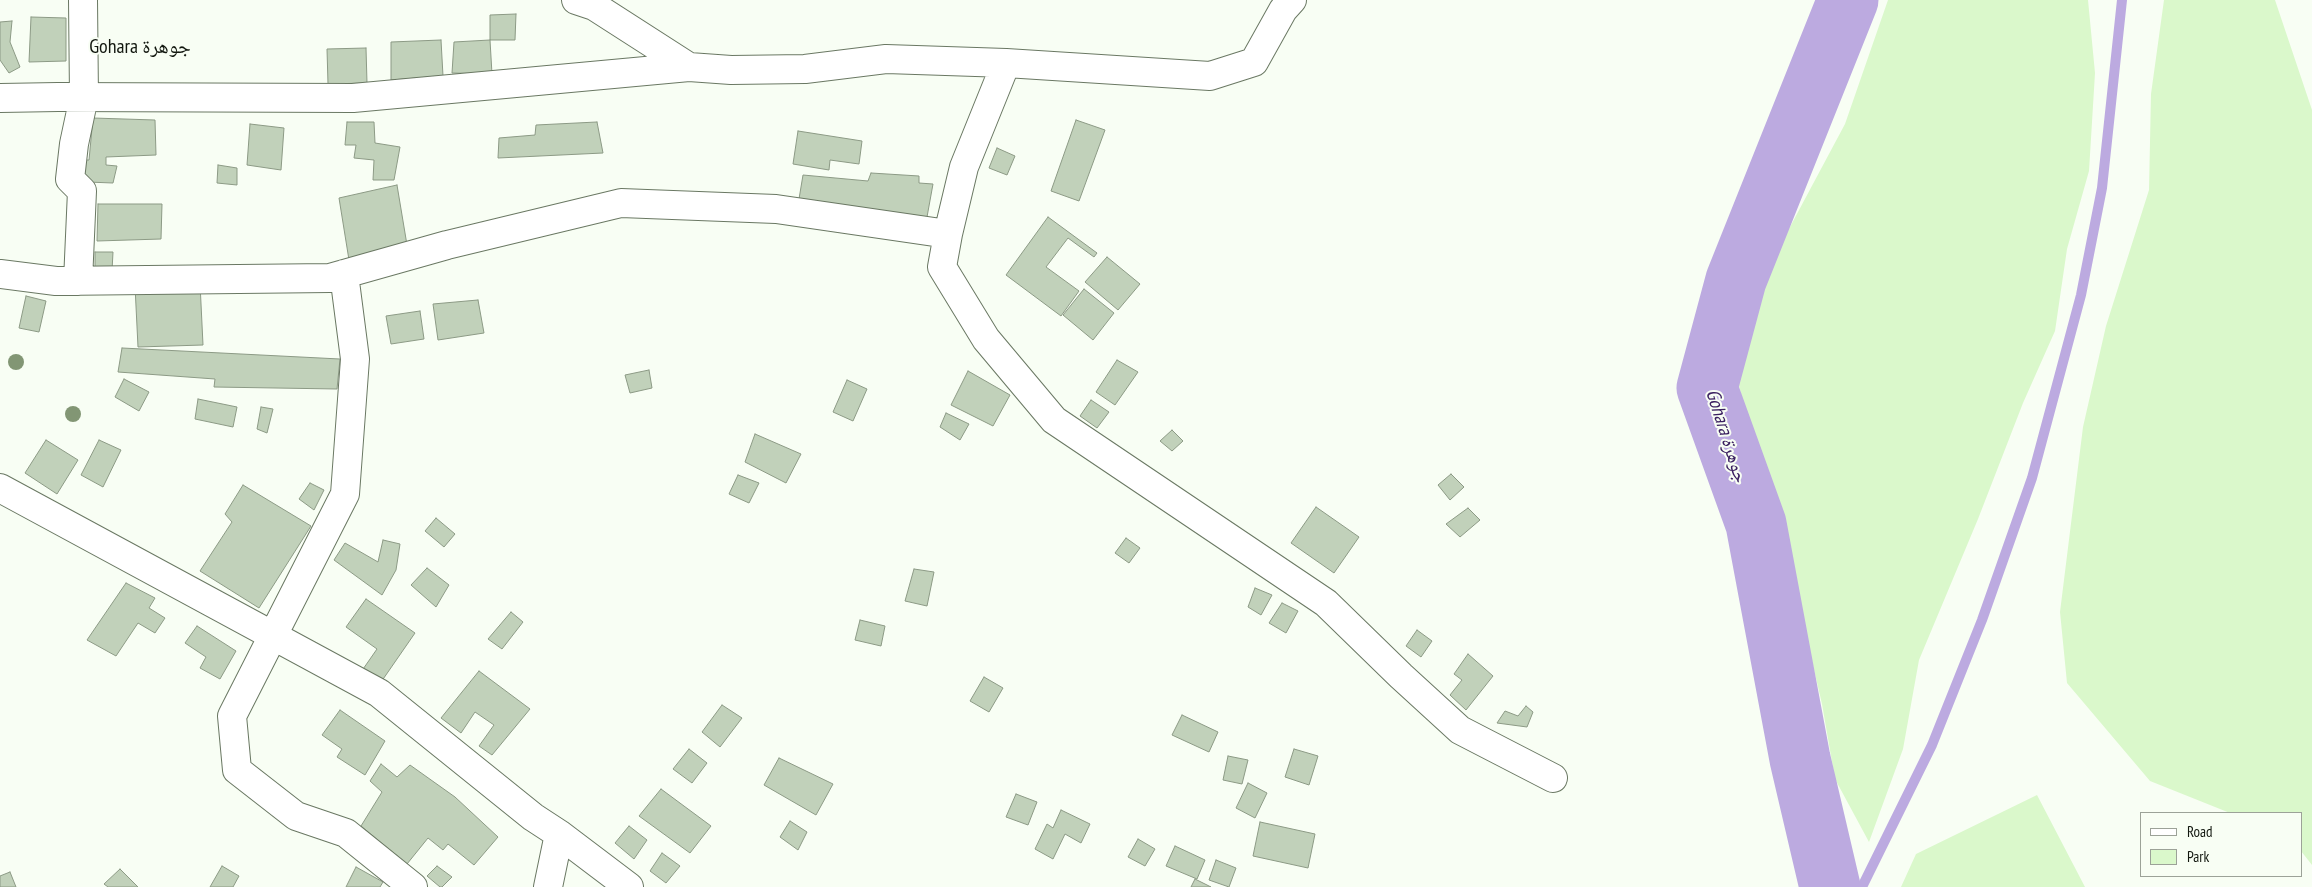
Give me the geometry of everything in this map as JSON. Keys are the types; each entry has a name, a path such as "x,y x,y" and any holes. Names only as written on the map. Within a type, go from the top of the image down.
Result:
{"street":[{"path":"78,281 82,191 70,179 74,144 84,97 83,0"},
{"path":"576,0 594,6 689,67"},
{"path":"0,98 353,98 689,67 731,70 805,70 886,59 1006,62 1210,76 1254,62 1283,10 1292,0"},
{"path":"1006,62 964,166 942,267 986,339 1054,420 1326,602 1400,676 1460,730 1553,778"},
{"path":"0,274 56,281 330,278 447,245 621,203 776,209 948,234"},
{"path":"344,274 355,359 345,494 232,716 237,770 296,816 346,832 413,887"},
{"path":"0,488 379,693 533,817 559,834 629,887"},
{"path":"548,887 559,834"}],"green space":[{"path":"1888,0 2088,0 2095,73 2089,171 2067,249 2055,331 2023,403 1978,519 1919,660 1903,749 1869,842 1835,779 1822,704 1780,524 1753,441 1738,382 1767,270 1845,124"},
{"path":"2164,0 2275,0 2312,110 2312,865 2302,852 2302,812 2228,812 2150,781 2067,683 2060,612 2083,427 2106,326 2149,190 2151,94"},
{"path":"2037,795 2085,887 1901,887 1916,854"}],"building":[{"path":"516,14 515,40 490,40 490,15"},
{"path":"31,17 66,18 66,61 29,62"},
{"path":"12,21 10,42 20,67 9,73 0,60 0,22"},
{"path":"441,40 443,76 391,80 391,42"},
{"path":"490,40 492,74 452,73 454,42"},
{"path":"366,48 367,83 328,84 327,49"},
{"path":"93,118 155,120 156,155 106,157 106,165 117,166 113,183 87,182 76,175 80,160 89,160"},
{"path":"1076,120 1105,130 1079,201 1051,191"},
{"path":"347,122 374,122 375,143 400,147 394,180 373,180 374,160 354,158 356,145 345,145"},
{"path":"597,122 603,153 498,158 499,138 535,135 536,125"},
{"path":"250,124 284,128 281,170 247,165"},
{"path":"798,131 862,141 859,164 830,160 829,170 793,164"},
{"path":"997,148 1015,156 1007,175 989,168"},
{"path":"218,165 237,168 237,185 217,183"},
{"path":"871,173 919,176 919,183 933,184 927,217 798,205 803,175 868,181"},
{"path":"397,185 407,245 349,260 339,198"},
{"path":"98,204 162,204 161,239 97,241"},
{"path":"1048,217 1097,253 1094,257 1068,238 1046,267 1079,291 1061,316 1006,275"},
{"path":"95,252 113,252 112,271 95,271"},
{"path":"1107,257 1140,284 1118,310 1085,282"},
{"path":"200,283 203,345 138,347 135,286"},
{"path":"1084,289 1114,313 1093,340 1063,315"},
{"path":"26,296 46,301 39,332 19,328"},
{"path":"478,300 484,333 438,340 433,304"},
{"path":"420,311 424,339 391,344 386,316"},
{"path":"122,348 340,359 337,389 214,387 215,379 118,372"},
{"path":"1117,360 1138,372 1115,405 1096,392"},
{"path":"649,370 652,388 630,393 625,375"},
{"path":"968,371 1010,395 993,426 951,405"},
{"path":"124,379 149,392 139,411 115,397"},
{"path":"847,380 867,389 853,421 833,412"},
{"path":"198,399 237,407 233,427 195,419"},
{"path":"1091,400 1109,412 1097,428 1080,416"},
{"path":"261,407 273,409 267,433 257,429"},
{"path":"946,413 969,424 960,440 940,427"},
{"path":"1172,430 1183,441 1172,451 1160,441"},
{"path":"755,434 801,454 786,483 745,462"},
{"path":"46,440 78,460 57,494 25,473"},
{"path":"99,440 121,450 103,487 81,475"},
{"path":"1451,474 1464,487 1450,500 1438,485"},
{"path":"738,475 759,483 749,503 729,494"},
{"path":"310,483 324,490 314,510 299,499"},
{"path":"243,485 311,526 259,608 200,571 232,522 225,514"},
{"path":"1316,507 1359,537 1334,573 1291,543"},
{"path":"1468,508 1480,520 1460,537 1446,524"},
{"path":"436,518 455,534 444,547 425,531"},
{"path":"1126,538 1140,548 1129,563 1115,553"},
{"path":"383,540 400,544 396,570 382,595 334,560 345,543 378,562"},
{"path":"427,568 449,585 436,607 411,585"},
{"path":"914,569 934,572 927,606 905,601"},
{"path":"126,583 155,598 149,608 165,618 155,633 138,623 116,656 87,640"},
{"path":"1255,588 1272,595 1261,615 1248,607"},
{"path":"366,599 415,633 379,685 361,672 377,649 346,627"},
{"path":"1282,603 1298,611 1286,633 1269,623"},
{"path":"511,612 523,622 502,649 488,639"},
{"path":"860,620 885,626 881,646 855,640"},
{"path":"197,626 236,651 220,679 200,668 206,657 185,643"},
{"path":"1417,630 1432,641 1421,657 1406,646"},
{"path":"1468,654 1493,676 1466,710 1450,695 1462,680 1454,674"},
{"path":"479,671 530,709 492,755 479,746 494,725 475,712 461,733 441,718"},
{"path":"984,677 1003,688 989,712 970,701"},
{"path":"722,705 742,718 720,747 702,732"},
{"path":"1526,706 1533,712 1527,727 1497,723 1505,711 1518,716"},
{"path":"340,710 385,741 365,775 337,757 342,749 322,735"},
{"path":"1182,715 1218,732 1209,752 1172,735"},
{"path":"689,749 707,763 692,783 673,769"},
{"path":"1294,749 1318,756 1309,785 1285,777"},
{"path":"1228,756 1248,760 1242,784 1223,780"},
{"path":"779,758 833,784 816,815 764,785"},
{"path":"381,764 397,777 410,765 455,797 498,837 474,865 448,844 443,850 428,838 407,864 361,826 382,792 370,781"},
{"path":"1248,783 1267,793 1255,818 1236,808"},
{"path":"661,789 711,826 690,853 639,816"},
{"path":"1016,794 1037,802 1028,825 1006,817"},
{"path":"1061,810 1090,824 1081,843 1065,834 1053,859 1035,849 1047,824 1053,828"},
{"path":"790,821 807,832 798,850 780,837"},
{"path":"1260,822 1315,834 1308,868 1253,856"},
{"path":"629,826 647,840 634,859 615,843"},
{"path":"1138,839 1155,849 1145,866 1128,857"},
{"path":"1175,846 1205,860 1197,879 1166,866"},
{"path":"662,853 680,866 666,883 650,871"},
{"path":"1216,860 1236,868 1229,887 1209,880"},
{"path":"222,866 239,876 233,887 210,887"},
{"path":"437,866 452,877 442,887 427,876"},
{"path":"356,867 383,882 380,887 346,887"},
{"path":"120,869 138,887 108,887 104,884"},
{"path":"10,872 16,887 0,887 0,876"},
{"path":"1195,879 1211,887 1191,887"}],"waterway":[{"name":"Gohara جوهرة","path":"1830,887 1800,759 1756,524 1707,388 1736,280 1848,0"},
{"path":"1862,887 1932,745 1982,620 2032,478 2081,295 2102,188 2122,0"}],"district":[{"name":"Gohara جوهرة","path":"140,47"}]}
